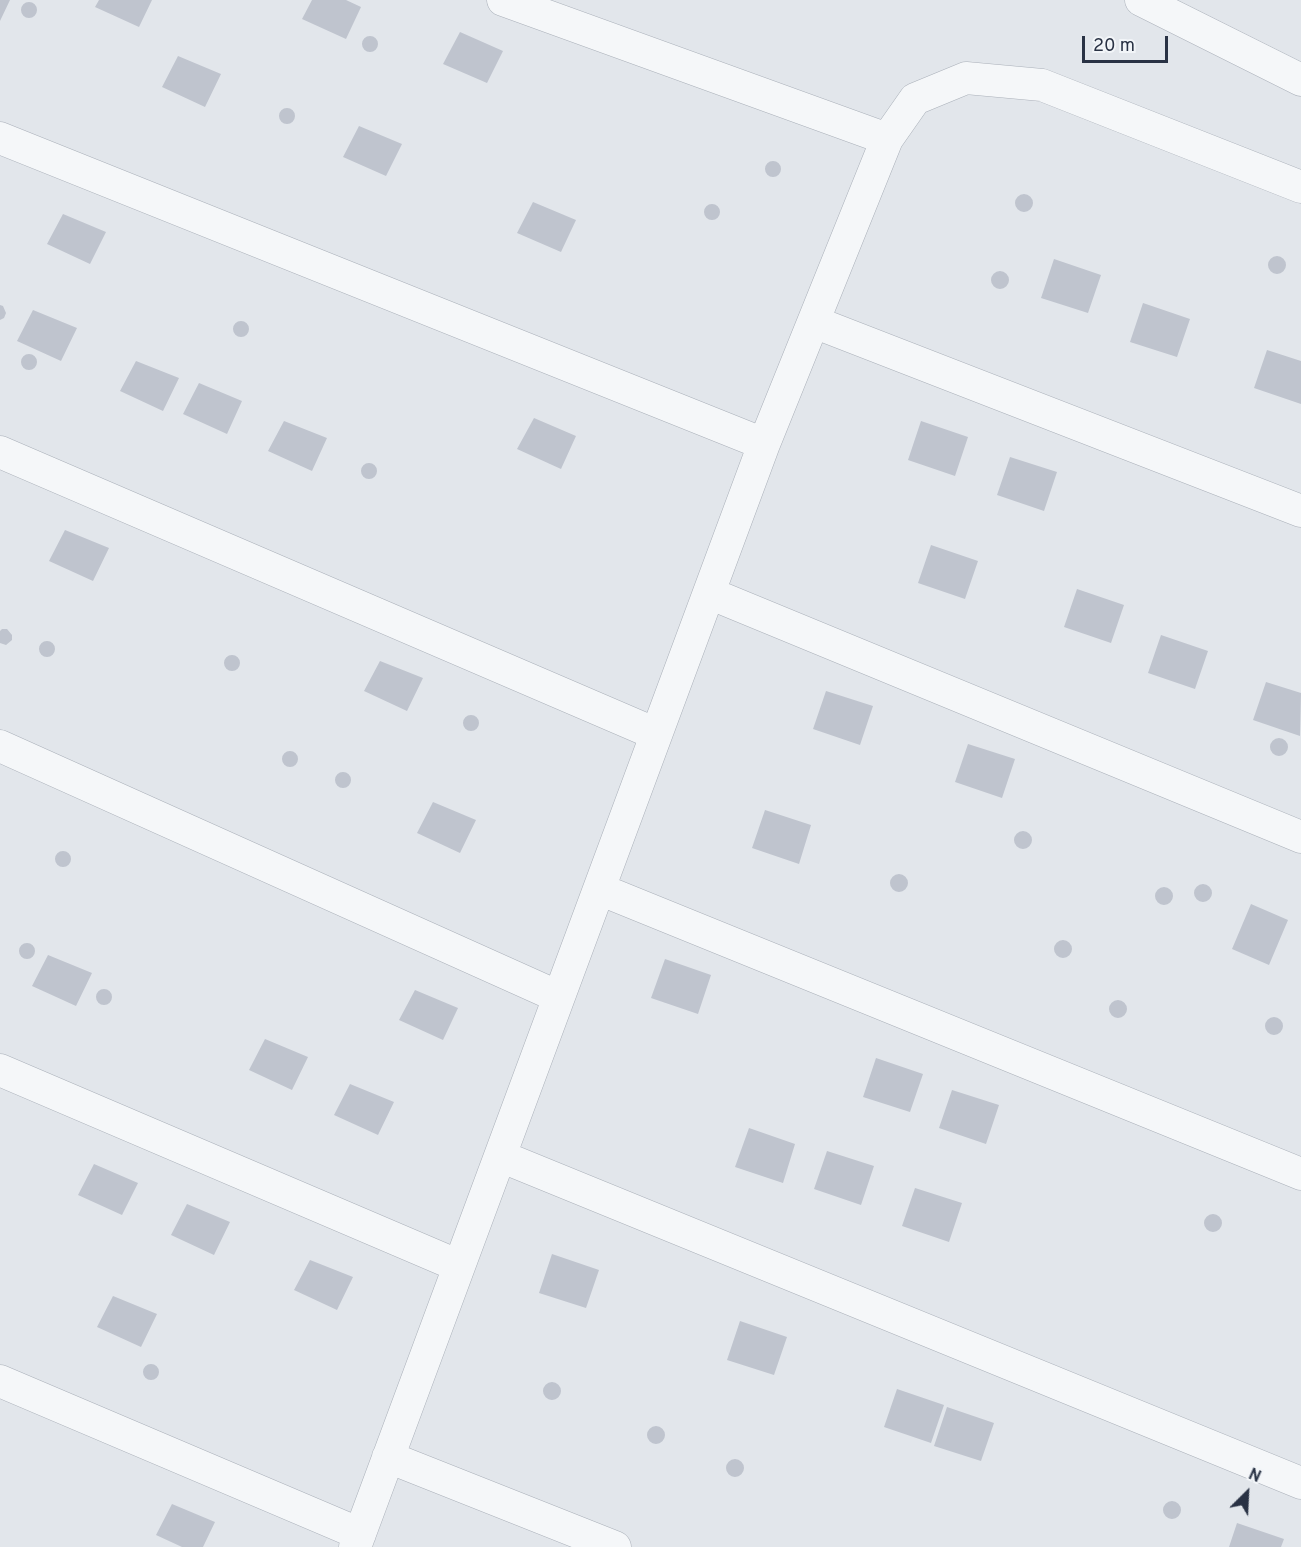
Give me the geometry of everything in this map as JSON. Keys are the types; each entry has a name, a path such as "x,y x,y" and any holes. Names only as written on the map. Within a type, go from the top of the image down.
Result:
{"street":[{"path":"503,0 888,139"},
{"path":"1142,0 1301,80"},
{"path":"0,1382 357,1540 764,444 888,139 915,99 966,78 1042,85 1301,187"},
{"path":"0,138 764,444"},
{"path":"814,322 1301,511"},
{"path":"0,452 656,734"},
{"path":"709,593 1301,837"},
{"path":"0,746 559,997"},
{"path":"599,889 1301,1174"},
{"path":"0,1070 459,1266"},
{"path":"500,1156 1301,1483"},
{"path":"388,1457 615,1547"}],"building":[{"path":"0,0 10,0 0,21"},
{"path":"99,0 152,0 139,27 95,7"},
{"path":"312,0 346,0 361,7 346,39 302,19"},
{"path":"29,2 37,10 29,18 21,10"},
{"path":"460,32 503,51 487,83 443,64"},
{"path":"370,36 378,44 370,52 362,44"},
{"path":"178,56 221,74 205,107 162,87"},
{"path":"287,108 295,116 287,124 279,116"},
{"path":"359,126 402,144 386,176 343,157"},
{"path":"773,161 781,169 773,177 765,169"},
{"path":"1020,194 1028,194 1033,199 1031,210 1020,212 1015,207 1015,199"},
{"path":"533,202 576,220 561,252 517,233"},
{"path":"712,204 720,212 712,220 704,212"},
{"path":"63,214 106,232 90,264 47,244"},
{"path":"1273,256 1281,256 1286,261 1284,272 1273,274 1268,269 1268,261"},
{"path":"1054,259 1101,275 1088,313 1041,298"},
{"path":"996,271 1004,271 1009,276 1007,287 996,289 991,284 991,276"},
{"path":"1143,303 1190,319 1177,357 1130,342"},
{"path":"0,305 6,313 0,320"},
{"path":"33,310 77,328 61,361 17,341"},
{"path":"241,321 249,329 241,337 233,329"},
{"path":"1267,350 1301,361 1301,404 1254,388"},
{"path":"29,354 37,362 29,370 21,362"},
{"path":"136,361 179,378 163,411 120,391"},
{"path":"199,383 242,401 227,434 183,414"},
{"path":"534,418 576,436 561,469 517,449"},
{"path":"284,421 327,438 312,471 268,451"},
{"path":"921,421 968,437 955,476 908,460"},
{"path":"1010,457 1057,472 1044,511 997,495"},
{"path":"369,463 377,471 369,479 361,471"},
{"path":"65,530 109,548 93,581 49,561"},
{"path":"931,545 978,561 965,599 918,583"},
{"path":"1077,589 1124,605 1111,643 1064,627"},
{"path":"2,629 7,629 12,635 12,640 6,645 0,643"},
{"path":"1161,635 1208,651 1195,689 1148,673"},
{"path":"47,641 55,649 47,657 39,649"},
{"path":"232,655 240,663 232,671 224,663"},
{"path":"380,661 423,678 407,711 364,691"},
{"path":"1266,682 1301,693 1300,736 1253,720"},
{"path":"826,691 873,706 860,745 813,729"},
{"path":"471,715 479,723 471,731 463,723"},
{"path":"1279,738 1287,743 1288,747 1283,755 1279,756 1271,751 1270,747 1275,739"},
{"path":"968,744 1015,759 1002,798 955,782"},
{"path":"290,751 298,759 290,767 282,759"},
{"path":"343,772 351,780 343,788 335,780"},
{"path":"433,802 476,820 460,853 417,833"},
{"path":"765,810 811,825 799,864 752,848"},
{"path":"1019,831 1027,831 1032,836 1030,847 1019,849 1014,844 1014,836"},
{"path":"63,851 71,859 63,867 55,859"},
{"path":"895,874 903,874 908,879 906,890 895,892 890,887 890,879"},
{"path":"1203,884 1210,886 1212,893 1210,900 1203,902 1196,900 1194,893 1196,886"},
{"path":"1160,887 1168,887 1173,892 1171,903 1160,905 1155,900 1155,892"},
{"path":"1251,904 1288,920 1269,965 1232,949"},
{"path":"1059,940 1067,940 1072,945 1070,956 1059,958 1054,953 1054,945"},
{"path":"27,943 35,951 27,959 19,951"},
{"path":"48,955 92,973 76,1006 32,986"},
{"path":"665,959 711,975 698,1014 651,998"},
{"path":"104,989 112,997 104,1005 96,997"},
{"path":"415,990 458,1008 443,1040 399,1020"},
{"path":"1114,1000 1122,1000 1127,1005 1125,1016 1114,1018 1109,1013 1109,1005"},
{"path":"1270,1017 1278,1017 1283,1022 1281,1033 1270,1035 1265,1030 1265,1022"},
{"path":"265,1039 308,1057 292,1090 249,1070"},
{"path":"876,1058 923,1074 910,1112 863,1097"},
{"path":"350,1084 394,1102 378,1135 334,1115"},
{"path":"952,1090 999,1105 986,1144 939,1128"},
{"path":"749,1128 795,1144 783,1183 735,1167"},
{"path":"827,1151 874,1166 861,1205 814,1189"},
{"path":"94,1164 138,1183 122,1215 78,1195"},
{"path":"915,1188 962,1203 949,1242 902,1226"},
{"path":"187,1204 230,1222 214,1255 171,1235"},
{"path":"1209,1214 1217,1214 1222,1219 1220,1230 1209,1232 1204,1227 1204,1219"},
{"path":"552,1254 599,1270 586,1308 539,1293"},
{"path":"310,1260 353,1277 337,1310 294,1290"},
{"path":"113,1296 157,1314 141,1347 97,1327"},
{"path":"740,1321 787,1337 774,1375 727,1360"},
{"path":"151,1364 159,1372 151,1380 143,1372"},
{"path":"552,1382 560,1387 561,1391 556,1399 552,1400 544,1395 543,1391 548,1383"},
{"path":"897,1389 944,1405 931,1443 884,1427"},
{"path":"947,1407 994,1423 981,1461 934,1446"},
{"path":"652,1426 660,1426 665,1431 663,1442 652,1444 647,1439 647,1431"},
{"path":"731,1459 739,1459 744,1464 742,1475 731,1477 726,1472 726,1464"},
{"path":"1168,1501 1176,1501 1181,1506 1179,1517 1168,1519 1163,1514 1163,1506"},
{"path":"172,1504 215,1522 203,1547 182,1547 156,1535"},
{"path":"1237,1523 1284,1539 1281,1547 1229,1547"}]}
